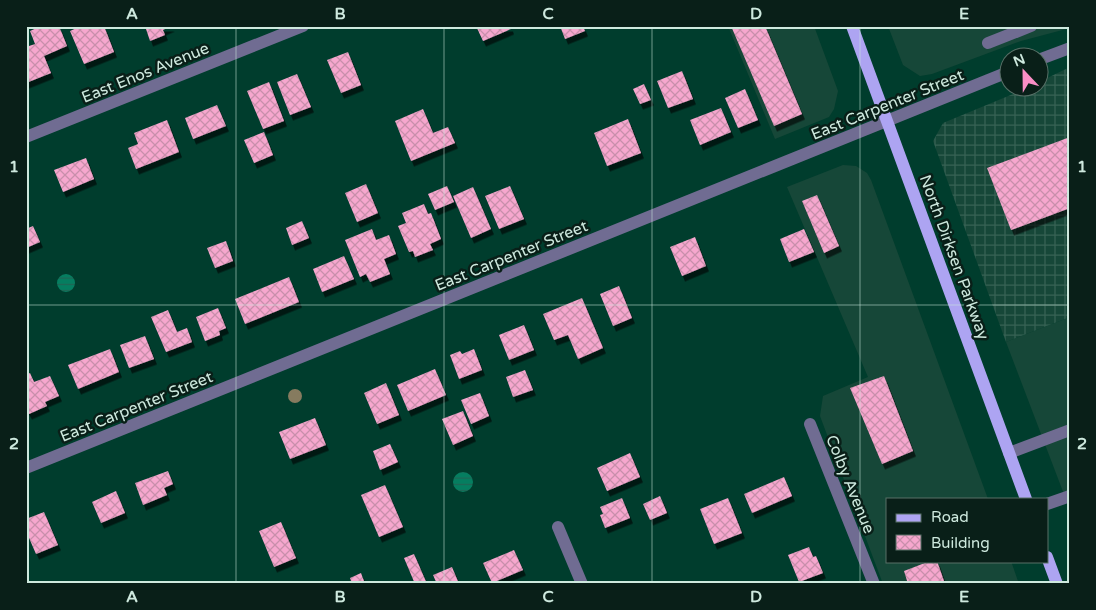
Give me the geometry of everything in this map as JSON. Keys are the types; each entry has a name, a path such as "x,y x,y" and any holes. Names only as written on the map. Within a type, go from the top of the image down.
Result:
{"main road":[{"name":"North Dirksen Parkway","path":"852,26 1026,498"},
{"path":"1048,560 1057,584"}],"street":[{"name":"East Enos Avenue","path":"26,136 303,26"},
{"path":"988,43 1031,26"},
{"path":"1048,56 1070,48"},
{"name":"East Carpenter Street","path":"26,468 998,76"},
{"name":"Colby Avenue","path":"810,424 874,584"},
{"path":"1009,453 1070,430"},
{"path":"1048,504 1070,496"},
{"path":"558,528 582,584"}],"shaded area":[{"path":"728,26 814,26 838,91 834,109 829,117 775,139"},
{"path":"888,26 1070,26 1070,28 998,48 932,74 920,76 903,65"},
{"path":"1070,67 1070,317 1006,342 933,141 943,123 1004,98 1048,98 1048,78"},
{"path":"843,165 856,166 867,173 988,498 886,498 886,562 1011,562 1019,584 883,584 820,416 823,396 868,377 787,187"},
{"path":"62,274 70,274 75,279 73,290 62,292 57,287 57,279"},
{"path":"1070,317 1070,510 1006,342"},
{"path":"463,472 470,475 473,482 470,489 463,492 456,489 453,482 456,475"}],"building":[{"path":"41,26 59,26 67,46 44,56 51,73 26,83 26,47 35,44 30,31"},
{"path":"81,26 104,26 114,52 84,64 70,31"},
{"path":"145,26 172,26 163,30 165,35 150,41"},
{"path":"476,26 510,26 511,29 483,41"},
{"path":"560,26 583,26 585,31 565,39"},
{"path":"731,26 765,26 802,114 774,126"},
{"path":"348,52 361,85 341,93 327,60"},
{"path":"682,71 693,99 668,108 657,81"},
{"path":"297,74 311,107 290,115 277,82"},
{"path":"269,82 284,121 263,129 247,91"},
{"path":"644,84 651,100 640,104 633,89"},
{"path":"745,89 758,120 738,128 725,98"},
{"path":"217,105 226,126 193,139 185,118"},
{"path":"721,108 731,132 700,145 690,120"},
{"path":"423,109 433,133 448,127 455,143 411,161 395,121"},
{"path":"628,119 641,153 607,166 594,133"},
{"path":"167,120 179,152 136,169 128,148 138,144 134,133"},
{"path":"264,132 273,155 254,163 244,140"},
{"path":"1070,137 1070,208 1011,230 987,168"},
{"path":"86,158 94,179 63,192 54,170"},
{"path":"366,184 378,213 357,222 345,193"},
{"path":"447,186 454,202 435,210 428,194"},
{"path":"510,186 524,219 499,229 485,196"},
{"path":"473,187 491,229 471,238 453,196"},
{"path":"817,195 839,246 824,253 802,201"},
{"path":"424,204 428,214 431,213 441,239 430,244 433,250 415,257 413,251 409,252 398,226 406,223 402,213"},
{"path":"302,221 309,238 292,245 286,228"},
{"path":"33,226 40,242 26,248 26,229"},
{"path":"372,229 376,240 389,235 396,254 384,259 390,274 370,282 366,274 360,277 345,240"},
{"path":"804,229 814,252 789,262 780,239"},
{"path":"695,237 706,266 682,276 670,247"},
{"path":"226,241 233,261 215,268 207,248"},
{"path":"344,256 354,279 322,292 313,269"},
{"path":"289,277 299,302 245,324 235,299"},
{"path":"619,286 632,318 613,326 600,294"},
{"path":"582,298 603,348 578,359 568,335 554,340 543,314"},
{"path":"218,308 226,328 219,331 220,335 205,341 196,317"},
{"path":"168,310 177,332 187,328 192,342 166,352 151,317"},
{"path":"524,325 534,350 509,360 499,335"},
{"path":"145,336 154,359 129,368 120,345"},
{"path":"110,349 119,372 78,389 68,365"},
{"path":"474,349 482,370 459,379 450,355 460,351 462,354"},
{"path":"435,369 446,395 408,411 397,385"},
{"path":"525,370 533,390 513,397 506,377"},
{"path":"30,373 34,382 50,376 59,396 45,402 47,406 29,414 26,409 26,375"},
{"path":"884,376 913,451 882,464 850,388"},
{"path":"386,383 399,415 377,424 364,393"},
{"path":"480,393 489,416 471,424 461,400"},
{"path":"463,411 473,436 453,445 442,419"},
{"path":"315,418 326,445 290,459 279,432"},
{"path":"390,444 398,462 380,470 373,451"},
{"path":"630,453 640,477 607,491 597,468"},
{"path":"168,471 173,484 164,488 167,495 143,505 135,483"},
{"path":"784,477 792,496 752,513 744,494"},
{"path":"385,485 403,527 379,537 361,495"},
{"path":"116,491 125,513 101,523 92,502"},
{"path":"660,496 667,513 650,520 643,504"},
{"path":"622,498 630,518 605,528 600,515 603,514 600,507"},
{"path":"728,498 742,533 714,544 700,509"},
{"path":"44,512 58,545 36,554 26,531 26,519"},
{"path":"281,522 296,558 274,567 259,531"},
{"path":"809,547 813,557 816,556 823,573 799,582 788,555"},
{"path":"514,550 523,570 492,583 483,563"},
{"path":"414,554 427,584 415,584 404,558"},
{"path":"927,562 937,562 945,584 908,584 904,571"},
{"path":"452,567 459,584 437,584 433,575"},
{"path":"361,573 365,584 352,584 350,578"}]}
